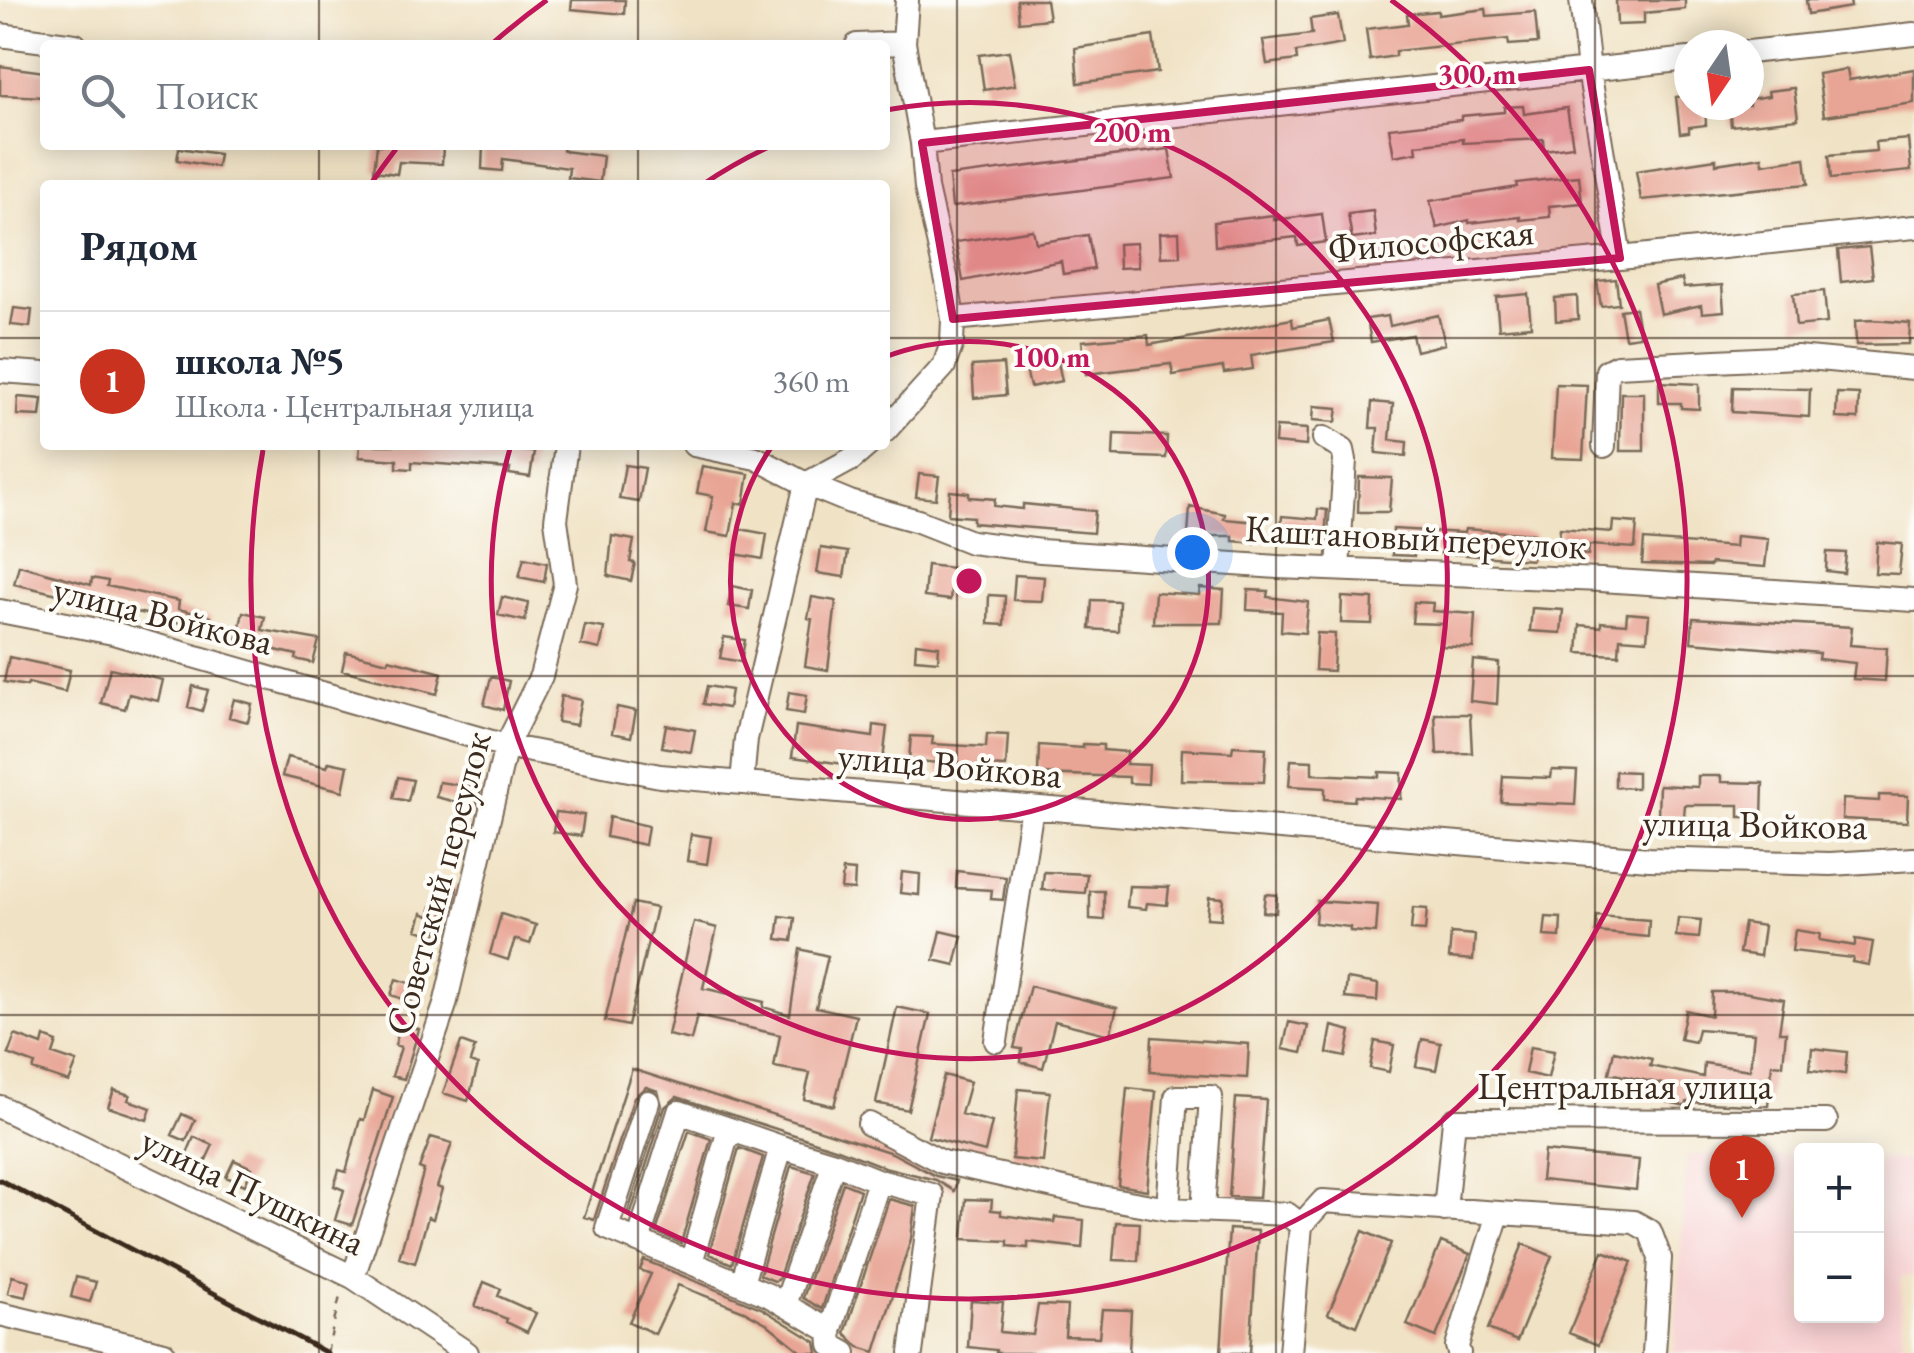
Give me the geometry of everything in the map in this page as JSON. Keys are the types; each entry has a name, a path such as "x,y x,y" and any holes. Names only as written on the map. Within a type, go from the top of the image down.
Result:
{"street":[{"path":"890,425 944,366 952,344 953,319 926,188 904,43 907,0"},
{"path":"1581,0 1620,258"},
{"path":"1764,50 1914,34"},
{"path":"0,35 40,40"},
{"path":"890,44 904,43"},
{"path":"922,142 1674,61"},
{"name":"Философская","path":"953,319 1914,227"},
{"path":"1604,446 1607,371 1617,366 1797,357 1914,368"},
{"path":"0,370 40,374"},
{"path":"1324,438 1344,450 1338,570"},
{"name":"Советский переулок","path":"354,1277 445,1005 506,746 540,676 565,584 556,520 565,450"},
{"name":"Каштановый переулок","path":"718,450 756,458 850,502 918,520 970,542 1060,552 1338,570 1601,580 1914,600"},
{"path":"742,783 746,738 806,484 862,450"},
{"name":"улица Войкова","path":"0,611 114,633 506,746 660,776 1649,859 1830,864 1914,859"},
{"path":"996,1040 1032,807"},
{"path":"1168,1209 1176,1096 1211,1097 1203,1210"},
{"path":"648,1102 607,1228 742,1284 830,1331"},
{"name":"улица Пушкина","path":"0,1107 354,1277 467,1353"},
{"path":"638,1241 679,1112 834,1162 879,1181 932,1195 911,1353"},
{"name":"Центральная улица","path":"1445,1210 1454,1120 1826,1121"},
{"path":"869,1124 942,1162 1168,1209 1286,1214 1301,1225"},
{"path":"690,1263 729,1128"},
{"path":"742,1284 782,1147"},
{"path":"786,1305 834,1162"},
{"path":"846,1353 832,1344 830,1331 879,1181"},
{"path":"1290,1353 1301,1225 1324,1202 1634,1222 1650,1231 1660,1258 1654,1353"},
{"path":"1458,1353 1498,1214"},
{"path":"0,1314 164,1353"}],"path":[{"path":"327,1353 337,1302 342,1289 354,1277"}],"highlighted area":[{"path":"1589,70 1620,258 953,319 922,143"}],"shaded area":[{"path":"1687,1155 1794,1157 1794,1323 1884,1323 1884,1159 1914,1160 1914,1276 1900,1277 1903,1353 1674,1353"}],"building":[{"path":"572,0 625,0 624,14 571,9"},
{"path":"1017,0 1046,0 1049,19 1019,22"},
{"path":"1616,0 1685,0 1685,9 1644,13 1644,24 1617,25"},
{"path":"1806,0 1850,0 1851,7 1808,14"},
{"path":"1486,9 1487,16 1535,12 1538,43 1509,45 1508,39 1395,51 1395,56 1370,60 1366,29 1408,24 1407,14"},
{"path":"1338,15 1343,44 1296,52 1297,60 1267,64 1263,40 1312,34 1310,19"},
{"path":"1153,36 1158,72 1078,83 1075,48"},
{"path":"1009,51 1015,85 984,90 979,55"},
{"path":"0,66 40,71 40,97 0,95"},
{"path":"1847,69 1849,80 1914,69 1914,103 1824,116 1818,74"},
{"path":"1794,88 1798,119 1731,126 1730,120 1764,120 1764,97 1769,96 1768,91"},
{"path":"1523,106 1524,114 1567,108 1573,146 1544,150 1543,139 1463,143 1463,139 1416,145 1417,152 1394,156 1389,128 1461,120 1461,116"},
{"path":"1679,120 1706,120 1706,125 1689,127 1689,132 1680,133"},
{"path":"1908,139 1911,171 1831,179 1829,155 1876,151 1875,142"},
{"path":"1169,149 1174,178 952,207 949,176"},
{"path":"179,150 219,154 217,167 177,160"},
{"path":"376,150 443,150 442,164 399,162 397,174 374,171"},
{"path":"483,150 563,150 603,156 600,180 568,178 569,168 503,159 502,171 482,169"},
{"path":"1762,157 1763,164 1805,158 1808,184 1641,200 1636,171 1716,159 1716,164"},
{"path":"1579,176 1582,203 1549,206 1550,217 1469,220 1437,228 1430,201 1517,187 1516,183"},
{"path":"1373,211 1376,236 1352,239 1348,214"},
{"path":"1322,214 1326,242 1298,246 1297,237 1215,246 1214,222"},
{"path":"1033,230 1036,243 1088,235 1094,269 1063,274 1061,261 963,281 956,242"},
{"path":"1179,232 1180,256 1161,257 1160,233"},
{"path":"1136,243 1138,267 1119,268 1118,244"},
{"path":"1869,247 1873,278 1841,282 1838,250"},
{"path":"1616,279 1619,304 1601,306 1597,281"},
{"path":"1682,279 1684,288 1722,285 1724,311 1702,313 1701,305 1660,314 1654,285"},
{"path":"1824,291 1827,323 1796,326 1793,294"},
{"path":"1528,294 1531,326 1499,329 1496,297"},
{"path":"1577,296 1578,319 1556,321 1555,298"},
{"path":"14,308 32,310 30,327 11,325"},
{"path":"1635,308 1640,336 1625,338 1620,310"},
{"path":"1438,315 1445,344 1416,351 1412,335 1371,342 1367,319 1388,316 1390,326"},
{"path":"1292,319 1293,327 1329,320 1334,342 1251,355 1253,369 1224,373 1223,367 1173,375 1171,364 1086,374 1082,341 1148,335 1149,345"},
{"path":"1855,321 1910,323 1909,344 1856,345"},
{"path":"1055,348 1062,381 1030,387 1023,355"},
{"path":"1003,364 1006,395 974,398 972,366"},
{"path":"1659,382 1699,384 1699,409 1681,408 1681,403 1659,403"},
{"path":"1556,384 1587,385 1583,459 1552,458"},
{"path":"1733,387 1810,389 1809,417 1732,412"},
{"path":"1621,393 1644,393 1644,451 1620,451"},
{"path":"1837,393 1859,394 1858,419 1836,418"},
{"path":"18,397 40,399 40,416 17,415"},
{"path":"1372,402 1393,404 1390,440 1407,442 1406,456 1376,453 1378,428 1370,428"},
{"path":"1314,406 1338,408 1336,422 1313,420"},
{"path":"1276,427 1307,429 1306,446 1275,443"},
{"path":"1114,434 1167,436 1166,458 1113,456"},
{"path":"360,450 534,452 530,477 509,474 510,469 412,462 412,469 397,468 397,460 359,457"},
{"path":"625,465 645,468 639,502 619,499"},
{"path":"702,466 749,474 744,504 736,503 730,536 706,532 713,496 697,493"},
{"path":"919,474 939,476 936,499 916,497"},
{"path":"1359,477 1392,478 1389,512 1358,512"},
{"path":"950,491 995,499 994,506 1023,509 1023,504 1095,511 1093,533 973,523 973,517 948,515"},
{"path":"1190,507 1225,514 1224,519 1257,522 1255,543 1233,541 1233,536 1188,536"},
{"path":"1318,509 1327,510 1325,540 1280,537 1282,516 1317,519"},
{"path":"1613,521 1637,523 1635,548 1589,545 1588,555 1558,552 1560,528 1612,532"},
{"path":"740,529 767,534 763,559 735,554"},
{"path":"1393,529 1534,534 1532,560 1414,551 1414,556 1392,555"},
{"path":"612,536 634,540 631,581 608,576"},
{"path":"1736,536 1768,539 1765,567 1642,564 1644,540 1735,547"},
{"path":"1877,542 1902,544 1899,574 1875,573"},
{"path":"821,548 848,552 844,577 817,573"},
{"path":"1827,552 1846,553 1844,573 1826,571"},
{"path":"524,558 547,563 544,582 519,577"},
{"path":"19,565 91,585 92,578 108,581 107,586 179,601 178,609 211,617 207,636 193,633 194,627 159,617 14,584"},
{"path":"927,565 953,568 950,600 924,597"},
{"path":"1015,575 1044,577 1042,601 1013,600"},
{"path":"732,586 752,590 749,609 728,606"},
{"path":"1200,588 1224,590 1222,623 1153,623 1155,592 1199,595"},
{"path":"1248,590 1268,591 1267,597 1308,602 1305,633 1281,631 1282,612 1247,610"},
{"path":"989,595 1005,596 1004,625 988,624"},
{"path":"502,597 528,603 525,621 498,615"},
{"path":"812,597 836,601 828,670 805,666"},
{"path":"1342,597 1373,599 1372,624 1341,623"},
{"path":"1092,600 1119,601 1118,631 1090,629"},
{"path":"1414,602 1433,603 1432,611 1475,614 1473,648 1442,646 1443,624 1412,623"},
{"path":"1532,608 1563,610 1561,633 1530,631"},
{"path":"243,612 265,617 262,630 319,640 313,663 296,659 297,655 237,641"},
{"path":"1627,613 1649,615 1647,640 1620,638 1619,655 1578,653 1580,625 1626,624"},
{"path":"1693,618 1852,627 1850,645 1887,648 1885,681 1853,679 1855,663 1818,659 1819,653 1691,642"},
{"path":"585,625 604,628 600,649 581,645"},
{"path":"1317,633 1335,634 1333,671 1315,670"},
{"path":"724,637 745,640 741,662 720,658"},
{"path":"916,643 939,646 938,661 915,659"},
{"path":"346,652 442,673 437,694 342,670"},
{"path":"9,657 70,670 65,692 4,682"},
{"path":"1473,660 1499,663 1497,704 1470,701"},
{"path":"110,668 163,680 158,701 129,694 125,709 101,703"},
{"path":"491,677 509,681 503,710 484,705"},
{"path":"193,686 208,690 202,711 188,707"},
{"path":"707,686 731,690 728,708 703,704"},
{"path":"789,692 807,695 804,714 786,711"},
{"path":"561,696 581,700 576,725 557,722"},
{"path":"234,699 252,704 248,722 229,717"},
{"path":"617,707 636,711 631,737 612,733"},
{"path":"1435,714 1470,714 1472,753 1437,754"},
{"path":"666,725 695,730 691,752 662,747"},
{"path":"874,725 887,727 882,769 792,757 796,726 873,737"},
{"path":"987,734 1008,735 1006,767 964,765 963,774 938,772 939,763 909,760 911,736 933,737 932,744 986,747"},
{"path":"1083,744 1127,752 1126,764 1149,765 1148,784 1129,783 1129,777 1038,774 1039,745 1083,748"},
{"path":"1233,746 1266,748 1264,782 1181,780 1182,749 1232,752"},
{"path":"287,757 327,767 329,762 348,766 343,791 282,776"},
{"path":"1291,760 1312,761 1312,774 1379,777 1379,772 1402,773 1401,799 1325,799 1325,788 1289,786"},
{"path":"1552,770 1577,771 1575,805 1501,802 1503,776 1551,778"},
{"path":"1615,771 1637,772 1637,788 1615,787"},
{"path":"1698,776 1721,776 1721,782 1763,783 1762,817 1739,817 1739,805 1685,805 1684,817 1658,816 1659,785 1698,787"},
{"path":"398,777 413,780 408,801 393,798"},
{"path":"439,782 481,788 476,807 436,797"},
{"path":"1879,795 1908,796 1907,822 1842,819 1843,799 1879,801"},
{"path":"556,812 584,815 581,836 553,832"},
{"path":"609,817 648,826 645,845 606,837"},
{"path":"691,834 711,837 707,864 687,861"},
{"path":"843,870 855,871 854,890 841,889"},
{"path":"957,871 1006,877 1003,900 991,899 992,890 956,888"},
{"path":"902,872 920,874 919,895 900,893"},
{"path":"1044,872 1087,874 1085,893 1042,890"},
{"path":"440,882 457,888 453,908 446,906 436,936 417,930 422,913 429,916"},
{"path":"1129,886 1169,887 1167,905 1127,907"},
{"path":"1090,891 1104,891 1104,920 1090,919"},
{"path":"1265,894 1277,895 1276,913 1263,912"},
{"path":"1209,897 1223,898 1221,919 1207,918"},
{"path":"1317,901 1378,905 1376,933 1315,923"},
{"path":"633,903 656,908 628,1026 605,1021"},
{"path":"1413,908 1427,909 1425,931 1411,930"},
{"path":"501,914 536,925 530,944 515,939 508,960 490,954"},
{"path":"780,916 795,918 792,941 777,939"},
{"path":"1597,916 1649,920 1648,937 1596,932"},
{"path":"1546,917 1561,918 1560,937 1544,936"},
{"path":"1678,918 1701,920 1699,938 1676,936"},
{"path":"694,922 717,928 703,988 764,1002 763,1007 790,1015 800,949 828,956 816,1007 856,1016 834,1106 804,1099 810,1073 774,1067 780,1035 697,1016 691,1040 668,1035"},
{"path":"1744,923 1764,926 1760,956 1739,953"},
{"path":"1795,930 1820,934 1819,940 1855,946 1855,939 1873,942 1869,965 1852,962 1853,958 1792,951"},
{"path":"941,931 962,936 955,965 934,960"},
{"path":"1451,933 1475,935 1473,960 1449,958"},
{"path":"396,979 416,985 411,1002 391,995"},
{"path":"1347,979 1378,984 1377,1001 1345,998"},
{"path":"1030,986 1117,1008 1110,1035 1055,1021 1043,1068 1021,1062 1022,1049 1014,1048"},
{"path":"1712,992 1784,999 1779,1032 1786,1032 1783,1065 1772,1064 1768,1106 1687,1102 1686,1106 1664,1101 1667,1085 1609,1073 1614,1051 1652,1059 1650,1066 1703,1077 1704,1063 1750,1070 1754,1033 1698,1029 1695,1042 1680,1039 1686,1010 1711,1016"},
{"path":"897,1007 930,1014 908,1110 876,1103"},
{"path":"1289,1022 1308,1026 1302,1053 1283,1049"},
{"path":"401,1024 419,1029 404,1079 392,1076 401,1047 395,1045"},
{"path":"1332,1026 1351,1031 1346,1057 1327,1053"},
{"path":"15,1035 42,1045 44,1037 57,1042 53,1054 77,1062 69,1082 33,1070 35,1064 8,1054"},
{"path":"1152,1037 1249,1044 1247,1078 1150,1072"},
{"path":"1422,1039 1441,1043 1436,1070 1416,1066"},
{"path":"1375,1041 1394,1045 1389,1072 1370,1068"},
{"path":"461,1042 475,1047 470,1062 478,1065 468,1101 443,1093"},
{"path":"1530,1047 1554,1051 1548,1078 1525,1073"},
{"path":"1812,1048 1847,1052 1845,1074 1810,1070"},
{"path":"632,1069 892,1153 936,1176 957,1181 954,1191 936,1180 884,1167 677,1097 665,1107 630,1216 627,1215 662,1106 658,1091 646,1087 634,1097 594,1220 584,1217"},
{"path":"944,1075 970,1082 961,1114 992,1122 985,1152 928,1137"},
{"path":"1127,1088 1156,1091 1147,1190 1118,1185"},
{"path":"1018,1089 1050,1092 1043,1162 1012,1159"},
{"path":"114,1090 151,1108 147,1120 108,1107"},
{"path":"373,1090 393,1097 352,1225 335,1220 344,1190 334,1186 339,1170 346,1172 360,1119 364,1120"},
{"path":"1236,1098 1266,1100 1259,1198 1229,1197"},
{"path":"182,1114 195,1120 186,1141 172,1135"},
{"path":"689,1131 711,1139 681,1243 656,1232"},
{"path":"194,1137 213,1145 204,1164 186,1156"},
{"path":"431,1137 452,1143 437,1187 442,1189 433,1219 428,1217 415,1263 399,1258 424,1170 419,1168"},
{"path":"739,1148 763,1157 732,1264 709,1254"},
{"path":"1544,1151 1639,1160 1636,1190 1541,1180"},
{"path":"234,1160 252,1168 245,1185 226,1177"},
{"path":"791,1166 815,1173 778,1280 774,1281 760,1275"},
{"path":"843,1183 860,1190 822,1309 803,1298"},
{"path":"889,1199 915,1206 911,1239 875,1352 859,1347 845,1333"},
{"path":"966,1199 992,1200 991,1210 1001,1211 1001,1215 1054,1222 1055,1217 1084,1220 1082,1248 1028,1242 1028,1248 1008,1246 1008,1241 963,1239"},
{"path":"1116,1222 1140,1223 1138,1261 1113,1260"},
{"path":"1229,1229 1258,1231 1250,1353 1221,1353"},
{"path":"1363,1231 1391,1243 1357,1326 1328,1314"},
{"path":"1441,1242 1470,1254 1436,1337 1407,1325"},
{"path":"1523,1244 1552,1256 1517,1341 1488,1329"},
{"path":"1603,1251 1632,1262 1598,1345 1569,1333"},
{"path":"644,1260 761,1308 816,1342 818,1353 803,1353 744,1311 678,1285 655,1334 629,1322 651,1274 640,1270"},
{"path":"12,1276 30,1281 26,1297 8,1293"},
{"path":"76,1277 96,1282 90,1302 71,1297"},
{"path":"484,1282 501,1289 498,1296 536,1313 527,1332 475,1306"},
{"path":"971,1300 1003,1302 1000,1332 1033,1335 1038,1305 1067,1306 1065,1336 1099,1337 1102,1309 1131,1310 1129,1353 996,1353 968,1347"}],"railway":[{"path":"0,1180 327,1353"}],"place":[{"name":"школа №5","path":"1742,1218"}]}
